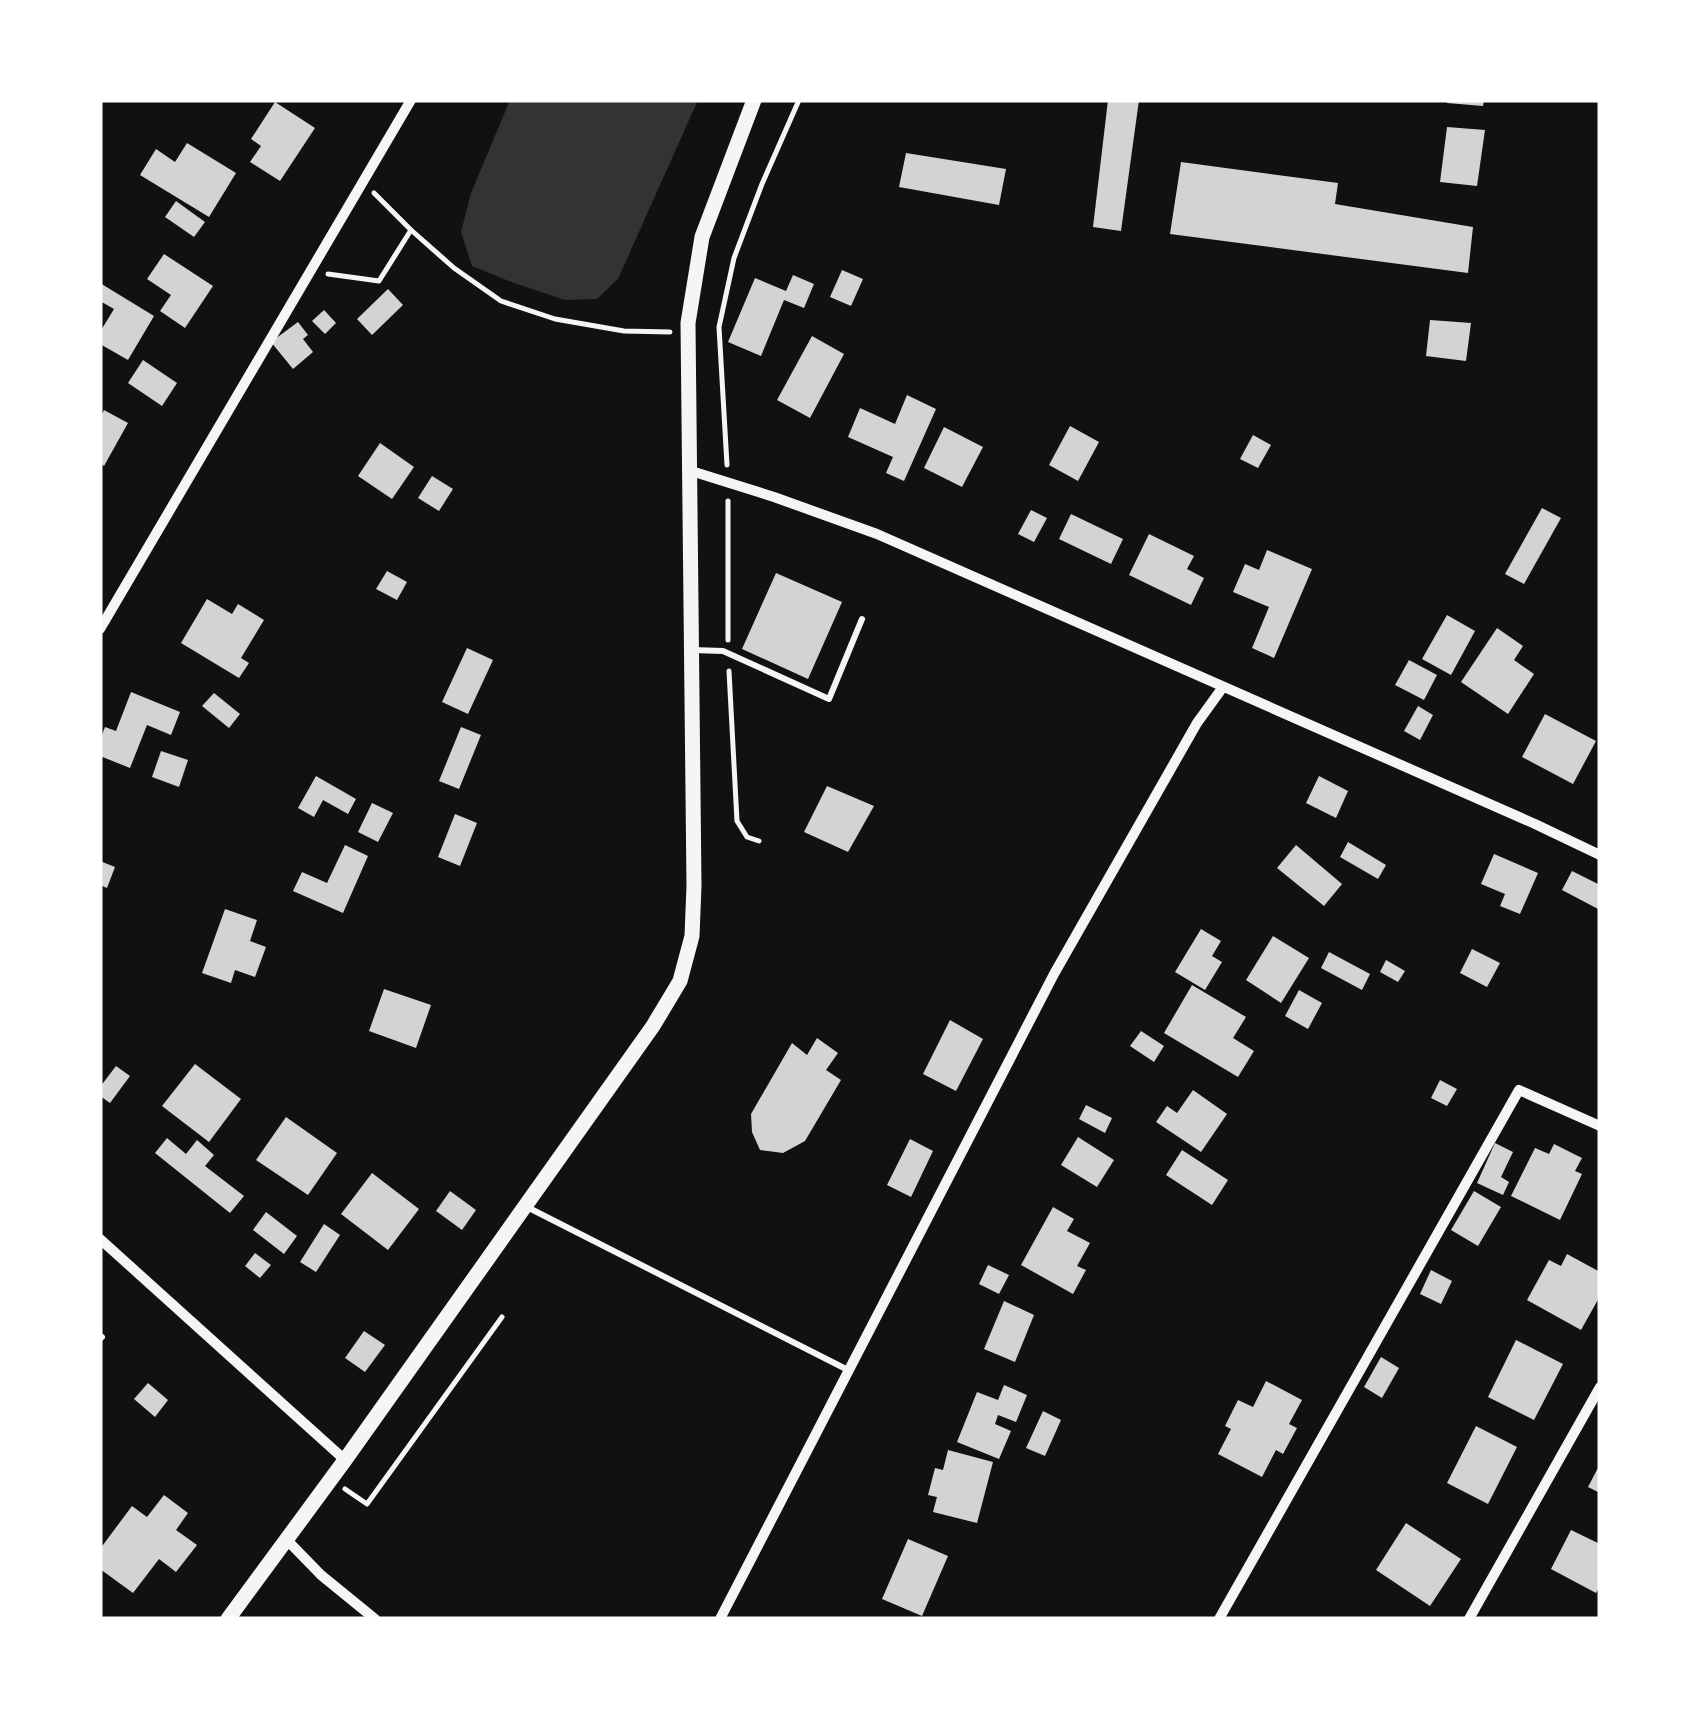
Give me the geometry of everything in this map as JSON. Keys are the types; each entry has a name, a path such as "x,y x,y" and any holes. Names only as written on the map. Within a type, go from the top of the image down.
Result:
{"street":[{"path":"100,629 412,100"},
{"path":"228,1619 653,1026 680,980 692,936 694,886 688,322 702,238 754,100"},
{"path":"688,470 877,534 1600,856"},
{"path":"720,1619 1054,974 1196,724 1223,687"},
{"path":"1219,1619 1518,1090 1600,1126"},
{"path":"100,1239 345,1460"},
{"path":"1470,1619 1600,1386"},
{"path":"286,1539 375,1619"}],"lane":[{"path":"690,650 723,652 829,699 862,619"},
{"path":"525,1206 849,1370"}],"path":[{"path":"363,182 454,268 502,301 555,319 624,331 666,332"},
{"path":"310,271 380,280 411,230"},
{"path":"367,1504 502,1317"}],"shaded area":[{"path":"510,100 698,100 618,279 597,299 565,300 472,266 461,232 471,193"}],"building":[{"path":"1108,100 1139,100 1121,231 1093,227"},
{"path":"1447,100 1484,100 1483,106"},
{"path":"275,102 315,128 280,181 250,162 261,146 251,139"},
{"path":"1447,127 1485,130 1477,186 1440,182"},
{"path":"187,143 236,173 209,217 140,175 156,149 175,162"},
{"path":"906,153 1006,169 999,205 899,187"},
{"path":"1181,162 1338,183 1335,204 1473,227 1468,273 1170,234"},
{"path":"176,201 205,222 194,237 165,217"},
{"path":"164,254 213,286 185,328 160,311 171,295 147,279"},
{"path":"842,270 863,279 851,306 830,297"},
{"path":"793,275 814,284 804,308 784,300 761,356 728,342 755,278 786,291"},
{"path":"100,283 154,316 128,360 100,344 100,332 114,309 100,301"},
{"path":"388,289 403,305 372,335 357,319"},
{"path":"324,310 336,323 325,334 312,321"},
{"path":"1430,320 1471,323 1466,361 1426,356"},
{"path":"298,322 308,335 303,339 313,352 293,369 271,342"},
{"path":"812,336 844,354 810,418 777,400"},
{"path":"143,360 177,383 162,406 128,383"},
{"path":"907,395 936,409 904,481 886,473 893,457 848,437 860,408 895,424"},
{"path":"104,410 128,423 104,466 100,463 100,418"},
{"path":"1070,426 1099,442 1078,481 1049,465"},
{"path":"944,427 983,447 962,487 924,468"},
{"path":"1253,435 1271,445 1258,468 1240,459"},
{"path":"380,443 414,467 392,499 358,476"},
{"path":"432,476 453,489 439,511 418,498"},
{"path":"1542,508 1561,518 1524,584 1505,574"},
{"path":"1031,510 1047,518 1034,542 1018,534"},
{"path":"1071,514 1123,539 1111,564 1059,539"},
{"path":"1149,534 1194,556 1187,569 1204,578 1191,605 1129,575"},
{"path":"1267,550 1312,569 1274,658 1252,648 1269,607 1233,592 1245,564 1259,570"},
{"path":"387,571 407,582 397,600 376,589"},
{"path":"776,573 842,602 808,679 742,649"},
{"path":"207,599 232,614 238,604 264,620 241,658 249,663 239,678 181,643"},
{"path":"1447,615 1475,631 1451,675 1422,659"},
{"path":"1497,628 1523,646 1514,660 1534,674 1508,714 1461,682"},
{"path":"467,648 493,660 468,714 442,702"},
{"path":"1409,660 1437,675 1424,700 1395,685"},
{"path":"131,692 180,712 171,735 147,725 130,768 100,756 100,740 105,727 116,731"},
{"path":"214,693 240,714 229,728 202,706"},
{"path":"1418,706 1433,715 1420,740 1404,731"},
{"path":"1545,714 1596,741 1573,784 1522,757"},
{"path":"461,727 481,735 459,789 439,781"},
{"path":"161,751 188,760 179,787 152,777"},
{"path":"316,776 356,799 348,814 323,800 314,817 298,808"},
{"path":"1319,776 1348,791 1336,818 1306,803"},
{"path":"827,786 874,806 848,852 804,832"},
{"path":"372,803 393,813 378,842 358,832"},
{"path":"455,814 477,823 460,866 438,857"},
{"path":"1348,842 1386,865 1378,879 1340,857"},
{"path":"345,845 368,856 343,913 293,891 302,872 327,883"},
{"path":"1296,845 1342,884 1324,906 1277,868"},
{"path":"1494,854 1538,873 1520,914 1500,906 1505,894 1481,884"},
{"path":"100,861 115,867 107,888 100,885"},
{"path":"1572,871 1600,885 1600,910 1562,890"},
{"path":"225,909 257,920 250,941 266,947 255,977 235,970 231,983 202,973"},
{"path":"1201,929 1221,941 1212,956 1222,962 1205,990 1175,972"},
{"path":"1273,936 1309,958 1281,1003 1246,980"},
{"path":"1472,949 1500,963 1487,987 1460,973"},
{"path":"1329,952 1370,974 1362,990 1321,968"},
{"path":"1386,960 1405,971 1398,982 1380,972"},
{"path":"1192,985 1246,1017 1233,1038 1254,1051 1238,1077 1164,1033"},
{"path":"384,989 431,1005 416,1048 369,1031"},
{"path":"1299,990 1322,1003 1308,1029 1285,1016"},
{"path":"950,1020 983,1039 956,1091 923,1074"},
{"path":"1141,1031 1164,1046 1154,1062 1130,1046"},
{"path":"817,1038 838,1053 826,1070 841,1080 805,1141 783,1153 760,1150 752,1132 751,1114 792,1043 807,1055"},
{"path":"195,1064 241,1099 209,1142 162,1106"},
{"path":"116,1066 130,1076 110,1103 100,1096 100,1087"},
{"path":"1440,1080 1457,1089 1447,1106 1431,1098"},
{"path":"1193,1090 1227,1114 1201,1152 1156,1122 1167,1106 1177,1113"},
{"path":"1086,1105 1112,1118 1105,1133 1079,1119"},
{"path":"286,1117 337,1153 308,1195 256,1160"},
{"path":"1078,1137 1114,1160 1097,1187 1061,1165"},
{"path":"167,1138 186,1154 197,1140 214,1155 205,1166 244,1196 230,1213 155,1153"},
{"path":"910,1139 933,1151 911,1197 887,1185"},
{"path":"1495,1143 1513,1152 1501,1177 1509,1182 1503,1195 1477,1183"},
{"path":"1554,1144 1582,1158 1575,1171 1582,1174 1560,1220 1511,1196 1535,1148 1549,1154"},
{"path":"1182,1150 1228,1180 1212,1205 1166,1175"},
{"path":"372,1173 419,1209 388,1250 341,1214"},
{"path":"450,1191 476,1210 462,1230 436,1211"},
{"path":"1474,1191 1501,1207 1478,1246 1451,1230"},
{"path":"1053,1207 1074,1219 1067,1231 1090,1243 1077,1266 1086,1270 1073,1294 1021,1265"},
{"path":"266,1212 297,1236 284,1254 253,1230"},
{"path":"324,1224 340,1235 316,1272 300,1262"},
{"path":"255,1253 271,1265 260,1278 245,1266"},
{"path":"1567,1254 1600,1272 1600,1296 1581,1330 1527,1300 1549,1260 1561,1266"},
{"path":"988,1265 1009,1275 999,1294 979,1284"},
{"path":"1431,1270 1452,1281 1441,1304 1420,1294"},
{"path":"1004,1301 1034,1315 1015,1362 984,1349"},
{"path":"364,1331 385,1345 365,1372 345,1358"},
{"path":"1516,1340 1563,1364 1534,1420 1488,1397"},
{"path":"1381,1357 1399,1368 1382,1398 1364,1387"},
{"path":"1266,1381 1302,1400 1289,1424 1297,1428 1283,1454 1276,1450 1262,1477 1218,1454 1231,1429 1225,1426 1238,1400 1253,1407"},
{"path":"148,1383 168,1400 155,1417 134,1399"},
{"path":"1004,1385 1027,1395 1016,1422 998,1415 995,1424 1011,1431 999,1459 957,1442 977,1392 998,1400"},
{"path":"1043,1411 1061,1420 1045,1456 1026,1448"},
{"path":"1476,1426 1517,1447 1488,1504 1447,1483"},
{"path":"948,1450 993,1462 977,1523 933,1512 937,1497 928,1495 935,1468 943,1470"},
{"path":"1600,1464 1600,1493 1588,1487"},
{"path":"164,1495 188,1513 176,1530 197,1545 176,1572 159,1559 133,1593 100,1569 100,1549 132,1506 147,1517"},
{"path":"1406,1523 1461,1559 1430,1606 1376,1570"},
{"path":"1571,1530 1600,1544 1600,1586 1596,1593 1551,1569"},
{"path":"908,1539 948,1556 922,1616 882,1599"}]}
